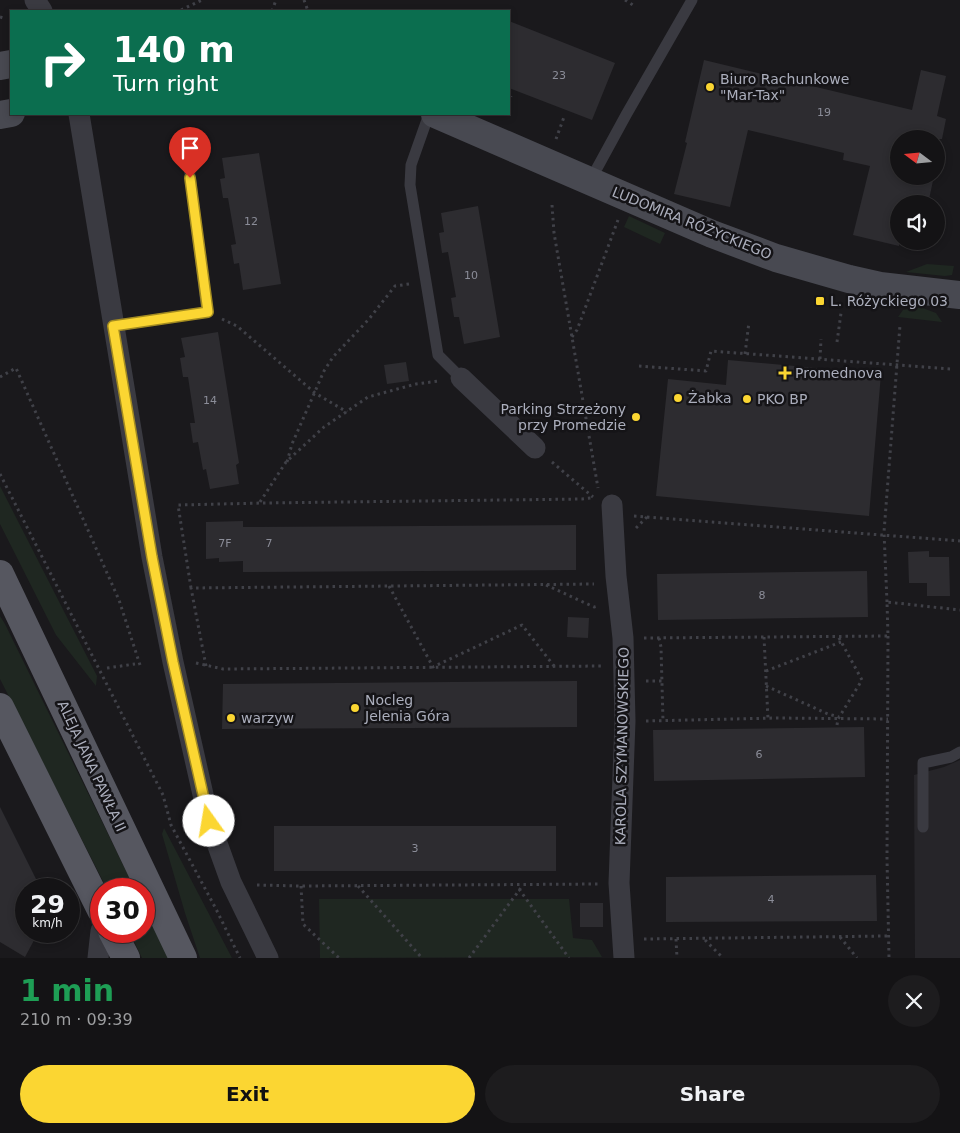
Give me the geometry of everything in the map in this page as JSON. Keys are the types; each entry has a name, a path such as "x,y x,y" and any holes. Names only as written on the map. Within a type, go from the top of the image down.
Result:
{"main road":[{"name":"ALEJA JANA PAWŁA II","path":"0,574 183,958"},
{"path":"0,707 90,888"},
{"path":"118,943 126,958"}],"street":[{"path":"79,115 152,557 173,662 209,821 231,882 268,958"},
{"name":"LUDOMIRA RÓŻYCKIEGO","path":"437,115 712,234 811,269 880,286 960,291"},
{"path":"461,378 535,448"},
{"name":"KAROLA SZYMANOWSKIEGO","path":"602,501 617,582 623,638 625,721 619,883 623,949"},
{"path":"98,958 100,943"}],"lane":[{"path":"590,181 626,114 692,0"},
{"path":"429,115 411,165 410,185 438,355 461,378"},
{"path":"113,326 208,312 188,159"},
{"path":"923,827 924,763 951,757 960,752"}],"path":[{"path":"181,10 202,0"},
{"path":"625,0 636,8"},
{"path":"510,101 512,96"},
{"path":"555,142 564,117"},
{"path":"552,205 554,232 599,496 602,501"},
{"path":"572,337 577,330 622,213"},
{"path":"286,462 324,371 333,357 369,319 395,286 425,282"},
{"path":"208,312 238,326 315,393 347,412"},
{"path":"837,342 841,313"},
{"path":"745,354 749,322"},
{"path":"889,958 887,858 888,636 884,536 900,325"},
{"path":"820,360 821,339"},
{"path":"639,366 706,372 711,351 951,369"},
{"path":"0,377 16,368 119,600 140,665"},
{"path":"259,503 286,462 324,427 368,396 416,384 461,378"},
{"path":"535,448 602,501 633,516 960,541"},
{"path":"0,474 163,795 171,824 240,958"},
{"path":"206,666 178,505 582,499 602,501"},
{"path":"635,528 647,517"},
{"path":"191,588 605,584 617,582"},
{"path":"546,584 594,607 619,604"},
{"path":"389,586 433,667"},
{"path":"887,602 960,610"},
{"path":"433,667 522,625 554,666"},
{"path":"837,725 839,718 862,680 838,636"},
{"path":"623,638 888,636"},
{"path":"764,637 768,719"},
{"path":"659,638 662,647 663,721"},
{"path":"766,671 841,642"},
{"path":"191,662 223,669 624,666"},
{"path":"107,668 134,664"},
{"path":"766,686 839,718"},
{"path":"625,721 888,719"},
{"path":"231,882 272,886 619,883"},
{"path":"358,885 422,958"},
{"path":"469,958 523,885"},
{"path":"301,886 303,924 338,958"},
{"path":"519,889 569,958"},
{"path":"623,949 676,939 888,936"},
{"path":"839,937 857,958"},
{"path":"676,939 677,958"},
{"path":"704,939 723,958"}],"shaded area":[{"path":"629,216 665,233 660,244 624,227"},
{"path":"927,264 954,266 952,275 906,272"},
{"path":"920,307 936,313 942,322 898,317 903,310"},
{"path":"0,486 97,676 96,686 56,635 0,524"},
{"path":"0,616 130,878 101,878 0,679"},
{"path":"960,760 960,958 915,958 914,775 944,767"},
{"path":"164,828 232,958 200,958 162,834"},
{"path":"319,899 569,899 573,938 592,940 602,957 320,958"},
{"path":"155,929 169,958 142,958 135,943 155,943"}],"building":[{"path":"510,21 615,63 592,120 510,88"},
{"path":"704,60 912,110 921,70 946,76 937,116 946,119 944,130 890,130 890,185 932,185 930,195 890,195 890,244 853,235 870,166 843,160 844,153 748,130 730,207 674,194 687,143 685,142"},
{"path":"259,153 281,284 243,290 239,263 234,264 231,245 236,244 228,198 223,198 220,179 225,178 222,158"},
{"path":"478,206 500,337 464,344 459,317 454,317 451,298 456,297 448,252 442,253 439,233 444,232 441,213"},
{"path":"218,332 239,463 236,465 239,484 210,489 206,469 203,470 198,442 193,443 190,423 195,423 188,377 183,377 180,358 185,357 181,338"},
{"path":"728,360 881,374 869,516 656,496 668,379 726,385"},
{"path":"406,362 409,381 387,384 384,365"},
{"path":"243,521 243,527 576,525 576,570 243,572 243,561 219,562 219,558 206,559 206,522"},
{"path":"929,551 929,557 949,557 950,596 927,596 927,583 909,583 908,552"},
{"path":"867,571 868,617 658,620 657,574"},
{"path":"568,617 589,618 588,638 567,637"},
{"path":"577,681 577,727 222,729 223,684"},
{"path":"864,727 865,777 654,781 653,730"},
{"path":"0,807 36,878 15,878 15,943 33,943 25,957 0,942"},
{"path":"274,826 556,826 556,871 274,871"},
{"path":"876,875 877,921 666,922 666,877"},
{"path":"580,903 603,903 603,927 580,927"}],"place":[{"name":"Biuro Rachunkowe \"Mar-Tax\"","path":"710,87"},
{"name":"L. Różyckiego 03","path":"820,301"},
{"name":"Promednova","path":"785,373"},
{"name":"Żabka","path":"678,398"},
{"name":"PKO BP","path":"747,399"},
{"name":"Parking Strzeżony przy Promedzie","path":"636,417"},
{"name":"Nocleg Jelenia Góra","path":"355,708"},
{"name":"warzyw","path":"231,718"}],"route":[{"path":"190,178 208,312 113,326 152,557 173,662 209,821"}]}
